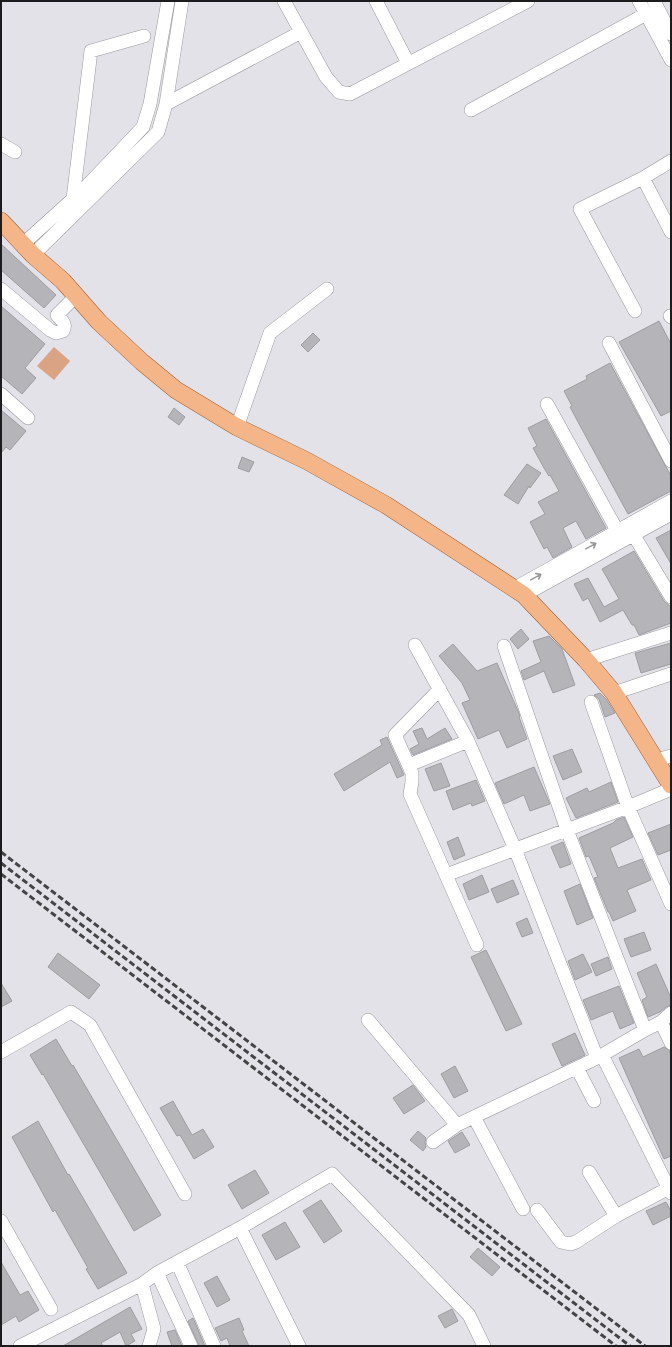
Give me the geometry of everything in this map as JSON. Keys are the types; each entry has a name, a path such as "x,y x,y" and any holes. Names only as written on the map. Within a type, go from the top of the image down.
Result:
{"main road":[{"path":"1,221 28,250 63,281 99,322 142,362 176,390 236,427 307,461 386,505 520,592 586,660 614,693 664,758 671,784"}],"street":[{"path":"28,250 73,199 135,137 143,127 150,104 168,1"},
{"path":"28,250 158,132 166,104 182,1"},
{"path":"284,1 326,77 339,92 350,94 528,1"},
{"path":"376,1 408,63"},
{"path":"639,1 670,57"},
{"path":"654,1 671,34"},
{"path":"471,110 646,14"},
{"path":"166,104 301,32"},
{"path":"73,199 91,51 144,36"},
{"path":"1,144 15,152"},
{"path":"635,311 580,209 643,178 671,161"},
{"path":"643,178 671,232"},
{"path":"236,427 270,333 327,288"},
{"path":"1,289 50,330 56,333 62,331 65,326 56,315 76,296"},
{"path":"609,343 671,461"},
{"path":"1,394 28,418"},
{"path":"547,404 618,532"},
{"path":"520,592 618,532 671,502"},
{"path":"520,592 671,514"},
{"path":"633,534 671,597"},
{"path":"586,660 671,633"},
{"path":"415,645 468,741 515,849 599,1056 670,1191 616,1216 576,1242 570,1244 561,1242 537,1210"},
{"path":"504,646 567,830 645,1030"},
{"path":"614,693 671,674"},
{"path":"440,689 395,734 412,773 410,794 477,946"},
{"path":"591,702 628,807 671,904"},
{"path":"409,765 468,741"},
{"path":"446,875 628,807 671,789"},
{"path":"1,1052 71,1012 90,1025 185,1194"},
{"path":"433,1142 458,1125 577,1068 661,1022 671,1013"},
{"path":"368,1020 458,1125"},
{"path":"661,1022 671,1043"},
{"path":"577,1068 594,1101"},
{"path":"474,1118 523,1209"},
{"path":"589,1172 616,1216"},
{"path":"20,1346 142,1284 157,1273 240,1228 332,1174 469,1315 484,1346"},
{"path":"1,1221 51,1309"},
{"path":"240,1228 299,1346"},
{"path":"177,1262 214,1346"},
{"path":"157,1273 191,1346"},
{"path":"142,1284 154,1329 147,1345"}],"shaded area":[{"path":"54,347 70,361 54,380 37,366"}],"building":[{"path":"1,244 56,295 44,308 1,270"},
{"path":"1,306 45,344 25,368 36,378 22,394 1,376"},
{"path":"659,321 671,344 671,411 661,416 619,342"},
{"path":"313,333 320,340 308,352 301,345"},
{"path":"610,363 671,476 671,491 628,514 570,407 572,406 564,391 587,379 586,376"},
{"path":"174,408 185,417 179,425 168,417"},
{"path":"1,410 26,431 10,450 6,447 1,453"},
{"path":"546,419 606,528 586,539 576,521 563,528 572,547 553,558 547,547 544,549 530,522 545,514 538,502 559,491 533,448 537,446 528,428"},
{"path":"242,457 254,462 249,472 238,468"},
{"path":"527,464 541,473 530,488 529,486 518,504 504,495"},
{"path":"671,530 671,564 656,538"},
{"path":"634,551 664,601 671,607 671,623 639,635 623,610 600,622 588,598 583,601 574,584 588,578 604,607 619,599 602,569"},
{"path":"521,629 529,639 518,649 510,639"},
{"path":"549,636 562,649 575,685 553,693 544,671 524,680 521,671 541,662 533,641"},
{"path":"671,643 671,664 641,673 635,653"},
{"path":"453,644 477,671 497,663 520,716 519,717 527,739 507,748 499,730 478,739 462,703 470,700 462,683 439,656"},
{"path":"600,693 615,713 605,717 599,699 594,695"},
{"path":"422,728 427,739 445,728 452,739 413,755 410,749 419,744 413,731"},
{"path":"387,737 404,775 397,778 390,762 344,791 334,774 382,745 380,740"},
{"path":"572,749 582,772 563,780 553,756"},
{"path":"441,763 450,786 434,791 425,769"},
{"path":"534,767 550,804 530,811 524,795 504,804 495,783"},
{"path":"476,780 485,801 472,806 471,803 453,810 446,791"},
{"path":"611,782 618,802 576,818 566,798 587,788 589,792"},
{"path":"624,817 633,837 610,848 618,868 642,859 651,880 627,890 636,911 613,921 594,878 598,877 589,856 586,857 579,838"},
{"path":"671,824 671,850 658,855 648,833"},
{"path":"458,837 465,855 454,860 447,842"},
{"path":"563,842 571,864 560,868 551,847"},
{"path":"482,875 489,892 469,900 463,884"},
{"path":"513,880 519,894 497,903 491,889"},
{"path":"580,884 593,918 577,925 564,891"},
{"path":"527,918 533,933 522,937 516,923"},
{"path":"644,932 651,950 631,957 624,939"},
{"path":"486,950 522,1024 506,1031 471,957"},
{"path":"58,953 100,985 89,999 48,967"},
{"path":"583,954 592,972 575,980 568,961"},
{"path":"608,957 612,969 596,976 591,964"},
{"path":"656,964 671,998 671,1005 648,1017 642,1000 647,997 637,973"},
{"path":"1,983 12,1001 1,1007"},
{"path":"619,986 634,1023 620,1029 613,1011 591,1020 583,1000"},
{"path":"575,1033 585,1055 562,1066 552,1044"},
{"path":"56,1039 72,1066 73,1065 161,1215 134,1231 43,1074 42,1075 30,1055"},
{"path":"664,1047 669,1050 671,1056 671,1156 664,1159 619,1058 639,1049 643,1057"},
{"path":"455,1066 468,1091 454,1098 441,1074"},
{"path":"413,1085 425,1101 404,1114 393,1098"},
{"path":"173,1101 192,1135 203,1129 214,1147 194,1159 180,1135 177,1136 160,1108"},
{"path":"38,1121 68,1175 69,1174 127,1273 98,1289 86,1269 88,1268 55,1210 53,1212 12,1137"},
{"path":"418,1131 426,1138 426,1147 423,1151 410,1140"},
{"path":"462,1132 470,1145 455,1153 448,1141"},
{"path":"255,1170 269,1193 242,1209 228,1185"},
{"path":"321,1200 342,1231 324,1243 303,1211"},
{"path":"666,1202 671,1211 671,1216 653,1225 646,1211"},
{"path":"285,1222 300,1247 276,1260 262,1235"},
{"path":"478,1248 500,1267 492,1276 470,1257"},
{"path":"1,1262 20,1295 28,1291 39,1310 19,1322 16,1316 1,1325"},
{"path":"217,1276 230,1300 217,1307 204,1283"},
{"path":"130,1307 142,1329 131,1334 135,1341 126,1346 120,1332 101,1343 103,1346 63,1346"},
{"path":"452,1309 458,1321 445,1328 438,1316"},
{"path":"193,1318 205,1346 199,1346 188,1321"},
{"path":"239,1318 244,1330 242,1331 249,1346 230,1346 227,1338 221,1341 215,1328"},
{"path":"175,1330 182,1346 172,1346 167,1332"}],"railway":[{"path":"1,852 645,1346"},
{"path":"1,863 630,1346"},
{"path":"1,874 616,1346"}]}
